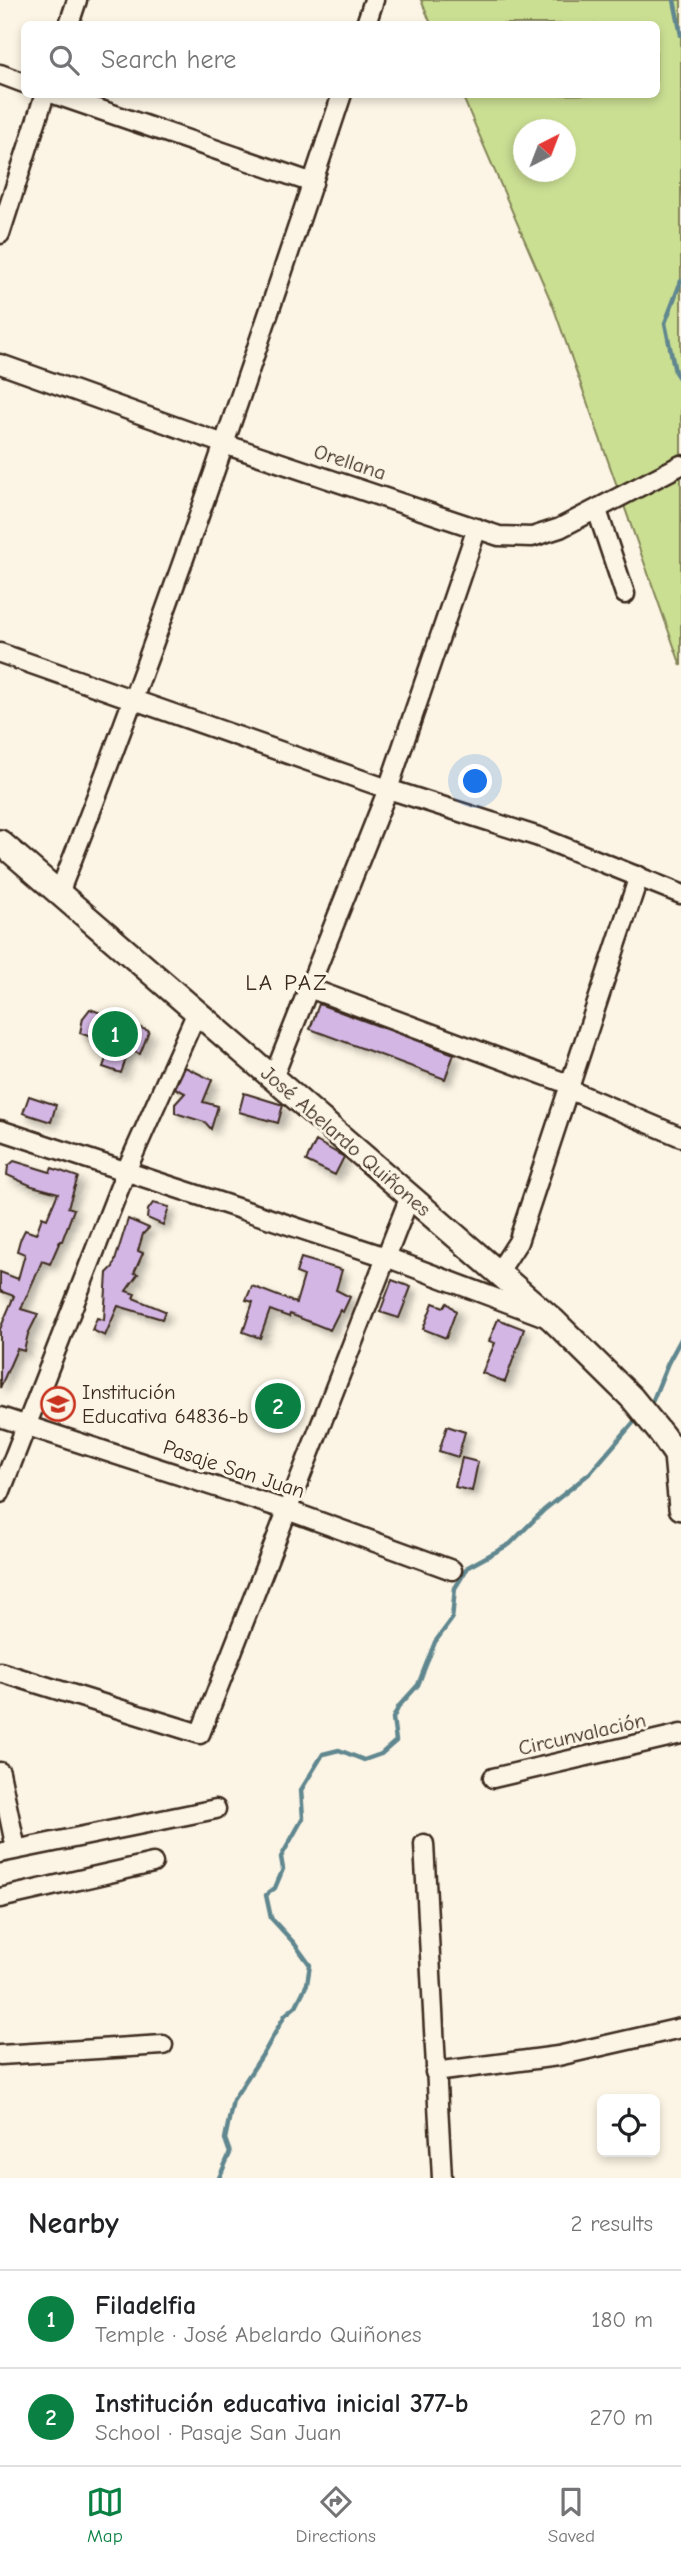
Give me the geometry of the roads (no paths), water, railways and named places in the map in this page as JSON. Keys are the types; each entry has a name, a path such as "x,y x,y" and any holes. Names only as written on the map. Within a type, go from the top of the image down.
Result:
{"street":[{"path":"70,21 77,0"},
{"path":"367,21 374,0"},
{"path":"0,74 21,82"},
{"path":"0,234 44,98"},
{"path":"66,98 313,183"},
{"path":"60,893 224,444 341,98"},
{"name":"Orellana","path":"0,364 224,444 499,536 532,537 560,528 681,464"},
{"path":"597,510 625,594"},
{"path":"273,1078 388,789 477,528"},
{"path":"0,653 388,789 539,837 681,894"},
{"name":"José Abelardo Quiñones","path":"0,842 553,1320 632,1398 678,1454"},
{"path":"498,1272 518,1242 639,876"},
{"path":"309,988 571,1088 681,1137"},
{"path":"0,1493 126,1171 197,1012"},
{"path":"0,1130 386,1257 553,1320"},
{"path":"0,1672 200,1734 410,1196"},
{"name":"Pasaje San Juan","path":"0,1417 287,1510 452,1570"},
{"path":"678,1454 681,1508"},
{"name":"Circunvalación","path":"493,1778 681,1734"},
{"path":"0,1772 8,1851 216,1809"},
{"path":"424,1844 442,2178"},
{"path":"0,1898 153,1863"},
{"path":"435,2072 558,2056 681,2028"},
{"path":"0,2055 163,2045"}],"waterway":[{"path":"674,0 681,35"},
{"path":"681,281 665,323 675,372 681,381"},
{"path":"647,1407 653,1400 681,1339"},
{"path":"219,2178 230,2153 225,2139 233,2100 285,2015 296,2006 307,1984 310,1965 271,1918 266,1895 275,1888 283,1869 281,1857 303,1818 301,1790 323,1754 339,1750 364,1760 381,1754 396,1741 393,1718 399,1706 418,1685 435,1642 452,1619 455,1588 468,1567 510,1544 544,1510 590,1473 639,1416"}],"place":[{"name":"Filadelfia","path":"115,1034"},
{"name":"Institución Educativa 64836-b","path":"58,1404"},
{"name":"Institución educativa inicial 377-b","path":"278,1406"}],"district":[{"name":"LA PAZ","path":"287,982"}]}
